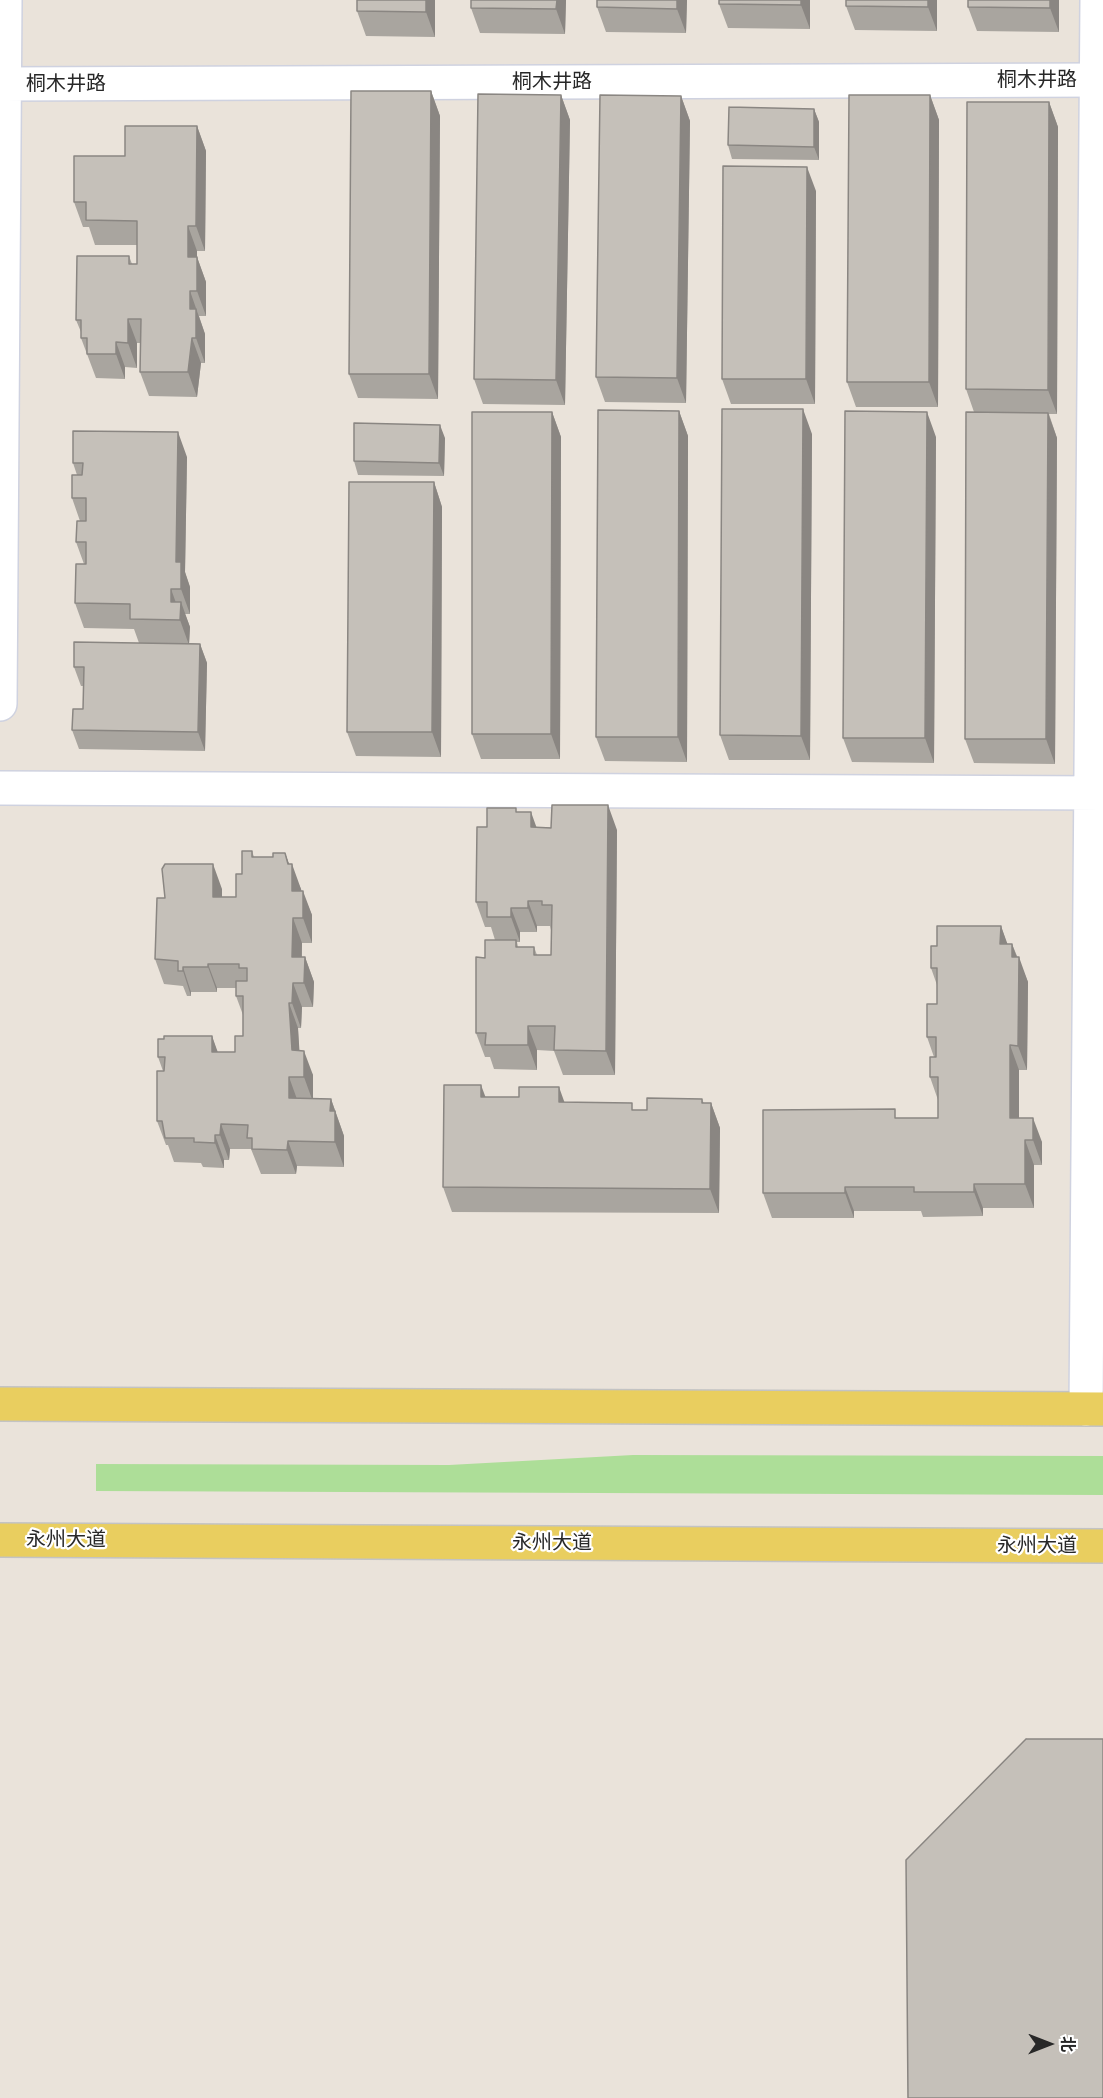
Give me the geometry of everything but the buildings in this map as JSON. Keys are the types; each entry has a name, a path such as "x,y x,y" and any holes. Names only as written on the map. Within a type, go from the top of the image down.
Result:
{"main road":[{"path":"0,1404 1095,1409"},
{"name":"永州大道","path":"0,1540 1103,1546"}],"street":[{"path":"0,704 2,84 5,0"},
{"path":"1095,1409 1100,80 1097,0"},
{"name":"桐木井路","path":"2,84 1100,80"},
{"path":"0,788 1097,793"}],"green space":[{"path":"633,1455 1103,1456 1103,1495 96,1491 96,1464 449,1465"}]}
